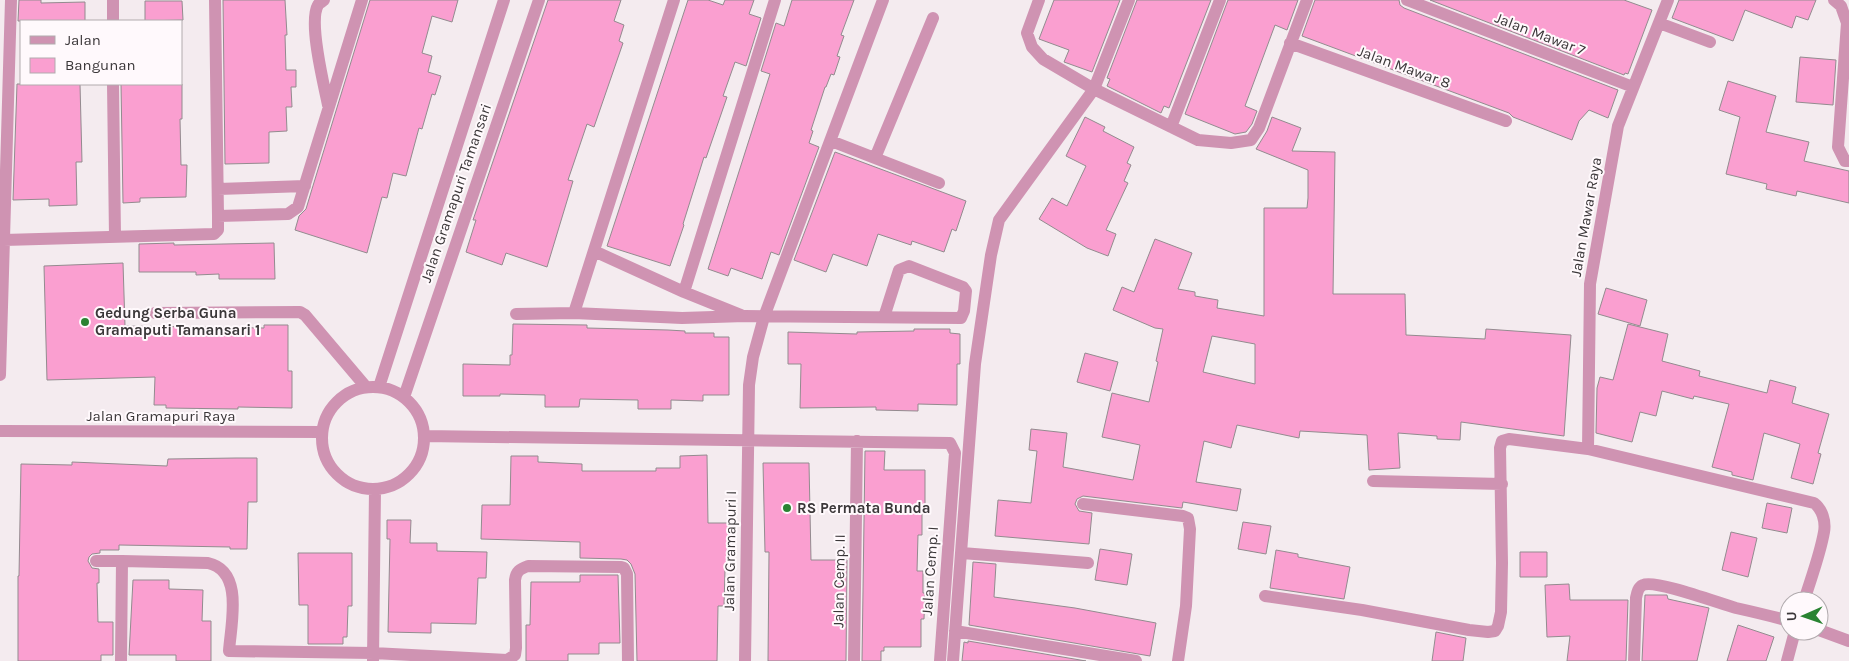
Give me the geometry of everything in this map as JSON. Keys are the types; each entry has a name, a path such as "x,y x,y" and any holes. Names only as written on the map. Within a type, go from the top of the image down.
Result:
{"street":[{"path":"0,375 11,0"},
{"path":"112,0 113,20"},
{"path":"4,240 214,234 218,230 215,0"},
{"path":"324,0 318,6 315,22 321,68 329,107"},
{"path":"218,216 288,214 298,207 362,0"},
{"name":"Jalan Gramapuri Tamansari","path":"379,387 504,0"},
{"name":"Jalan Gramapuri Tamansari","path":"404,397 539,0"},
{"path":"574,313 674,0"},
{"path":"684,292 774,0"},
{"name":"Jalan Gramapuri I","path":"745,661 749,385 753,357 764,317 883,0"},
{"path":"1039,0 1027,33 1032,47 1043,59 1094,89 1198,140 1231,143 1251,140 1259,128 1307,0"},
{"path":"953,661 975,364 991,255 999,220 1094,89 1130,0"},
{"path":"1171,127 1220,0"},
{"name":"Jalan Mawar 7","path":"1406,0 1634,87"},
{"name":"Jalan Mawar Raya","path":"1588,449 1590,284 1618,126 1659,23 1663,1"},
{"path":"1843,11 1838,147 1842,158 1849,161"},
{"path":"875,158 933,18"},
{"path":"1659,23 1710,42"},
{"name":"Jalan Mawar 8","path":"1290,43 1506,121"},
{"path":"113,85 115,237"},
{"path":"831,141 939,183"},
{"path":"218,189 305,186"},
{"path":"594,250 684,292 745,316"},
{"path":"516,314 574,313 682,318 745,316 961,318 964,311 966,291 963,287 909,266 899,270 884,317"},
{"path":"155,313 300,312 306,315 366,387"},
{"path":"366,387 392,390 404,397 414,406 420,418 424,436 421,458 415,469 405,479 393,486 375,490 367,490 342,480 326,459 322,446 322,432 325,419 337,402 353,391 366,387"},
{"name":"Jalan Gramapuri Raya","path":"0,432 322,432"},
{"path":"424,436 748,442 857,441"},
{"path":"1265,596 1362,610 1469,630 1495,631 1501,612 1502,484 1499,468 1500,448 1501,443 1506,439 1588,449 1814,503 1820,508 1824,518 1825,530 1807,591"},
{"name":"Jalan Cemp. I","path":"857,441 946,442 953,446 955,453 940,661"},
{"name":"Jalan Cemp. II","path":"854,661 857,441"},
{"path":"1373,481 1502,484"},
{"path":"373,657 375,490"},
{"path":"1083,504 1188,518 1190,529 1186,606 1178,661"},
{"path":"962,553 1088,563"},
{"path":"96,561 208,563 225,571 231,582 233,604 229,656 511,659 515,655 516,648 515,580 516,574 520,569 528,566 621,566 627,574 628,661"},
{"path":"121,661 122,561"},
{"path":"1634,661 1636,598 1638,590 1642,585 1649,584 1674,589 1779,619"},
{"path":"956,630 1136,661"},
{"path":"1829,634 1849,641"},
{"path":"1787,661 1792,641"}],"building":[{"path":"19,0 41,0 41,3 85,2 85,20 18,21"},
{"path":"223,0 285,0 286,70 296,70 296,87 291,87 292,107 286,107 287,131 269,132 269,163 225,164"},
{"path":"370,0 458,0 452,22 432,16 422,53 432,56 428,72 441,76 435,95 432,94 422,129 419,128 406,176 393,173 387,198 382,197 367,253 295,230 299,216 306,209"},
{"path":"548,0 621,0 614,21 624,25 619,41 623,43 594,127 587,124 568,180 573,181 547,267 506,253 502,265 466,252 476,220 473,220"},
{"path":"688,0 708,0 723,5 725,0 754,0 749,14 761,18 746,66 735,62 723,96 727,97 706,158 704,157 670,266 607,246"},
{"path":"792,0 854,0 841,35 844,36 837,56 840,57 834,75 831,74 825,87 811,130 813,131 809,143 819,147 779,255 771,252 762,279 731,268 728,276 708,269 770,74 761,71 776,23 784,26"},
{"path":"1054,0 1120,0 1092,72 1064,62 1069,50 1039,39"},
{"path":"1137,0 1211,0 1169,108 1164,106 1161,113 1107,86 1110,79 1107,78"},
{"path":"1228,0 1298,0 1287,30 1275,25 1245,106 1257,111 1252,124 1246,132 1235,134 1185,114"},
{"path":"1315,0 1399,0 1400,5 1404,8 1618,90 1608,118 1589,110 1579,121 1572,140 1513,117 1509,113 1302,36"},
{"path":"1430,0 1624,0 1652,10 1628,74 1625,73 1624,75"},
{"path":"1679,0 1816,0 1808,20 1796,16 1792,28 1745,10 1733,41 1672,18"},
{"path":"145,1 182,1 183,20 145,20"},
{"path":"1800,57 1836,60 1833,105 1796,102"},
{"path":"1728,81 1776,96 1766,132 1809,142 1804,161 1849,171 1849,203 1797,191 1796,196 1766,189 1767,184 1726,174 1740,117 1719,110"},
{"path":"17,84 80,85 82,162 76,162 77,205 49,206 49,199 13,200"},
{"path":"121,85 182,85 182,119 180,119 181,165 187,165 186,197 140,198 140,202 123,203"},
{"path":"1085,117 1105,127 1103,131 1134,147 1127,163 1131,165 1124,181 1128,183 1106,230 1116,234 1108,256 1087,248 1039,219 1052,198 1067,206 1086,166 1066,156"},
{"path":"1272,117 1301,128 1292,151 1335,152 1333,294 1405,294 1406,335 1485,339 1486,329 1571,335 1564,436 1461,422 1460,440 1437,439 1437,436 1398,433 1400,468 1369,470 1367,435 1300,431 1299,438 1237,425 1231,448 1204,441 1196,482 1241,489 1237,511 1183,502 1182,508 1083,496 1077,499 1075,504 1079,511 1092,513 1089,544 995,536 998,500 1031,503 1037,451 1029,450 1031,429 1067,433 1063,467 1133,480 1140,445 1102,437 1112,393 1149,402 1163,329 1155,328 1113,310 1122,287 1134,292 1155,239 1192,253 1178,289 1195,292 1195,296 1218,300 1217,308 1264,316 1264,208 1307,208 1308,198 1308,170 1256,149 1267,131","holes":["1212,336 1255,344 1255,384 1203,372"]},
{"path":"835,152 966,201 956,231 952,229 944,252 912,241 911,245 878,234 867,266 833,254 826,272 794,260"},
{"path":"174,243 174,245 274,243 275,279 219,279 219,274 196,275 196,272 139,272 139,244"},
{"path":"123,263 125,326 264,328 264,325 288,325 288,371 292,371 292,408 166,408 166,405 154,405 155,377 47,380 44,266"},
{"path":"1606,288 1647,300 1640,326 1598,314"},
{"path":"513,324 587,325 587,328 685,331 685,333 714,333 714,337 729,337 729,395 703,395 703,401 671,400 671,409 638,409 638,400 580,399 579,407 545,407 545,395 500,394 500,396 463,396 463,364 510,365"},
{"path":"1628,324 1668,334 1662,361 1700,371 1699,376 1767,393 1770,380 1796,387 1792,403 1829,414 1818,453 1821,454 1813,484 1791,478 1800,444 1764,433 1753,480 1732,475 1732,472 1712,467 1729,404 1694,396 1693,399 1662,391 1656,416 1640,412 1632,442 1596,433 1597,388 1600,377 1613,380"},
{"path":"914,329 950,329 950,333 960,334 960,364 957,364 957,405 918,404 918,411 876,410 876,407 800,408 801,364 788,364 788,332 857,334 857,332 914,331"},
{"path":"1085,353 1118,362 1110,391 1077,382"},
{"path":"865,451 885,451 884,470 925,470 925,511 922,511 922,535 918,535 917,571 923,571 923,593 925,593 924,619 921,619 921,647 884,647 884,651 881,651 881,661 862,661"},
{"path":"707,455 708,523 731,523 729,570 725,570 724,606 718,606 717,661 637,661 635,574 627,560 580,558 580,542 481,539 482,505 510,505 511,456 538,456 538,462 582,464 582,471 656,471 656,468 680,468 680,456"},
{"path":"257,458 257,502 248,502 247,549 119,545 119,550 100,550 100,553 92,554 88,561 92,568 99,569 99,583 97,583 98,622 113,622 113,655 101,655 101,661 18,661 21,464 72,465 72,462 167,466 168,459"},
{"path":"763,463 809,463 811,560 847,560 846,661 768,661 769,552 765,552"},
{"path":"1767,503 1792,508 1787,533 1762,528"},
{"path":"387,520 411,520 410,543 437,543 437,551 487,552 486,578 478,578 476,624 431,623 431,633 388,632 390,539 387,539"},
{"path":"1243,522 1271,526 1266,554 1238,549"},
{"path":"1731,532 1757,538 1748,577 1722,570"},
{"path":"1100,549 1132,554 1127,585 1095,580"},
{"path":"1276,550 1298,554 1298,557 1350,567 1344,599 1270,588"},
{"path":"1520,552 1547,552 1547,577 1520,577"},
{"path":"298,553 352,553 352,606 348,606 347,637 343,637 343,644 308,644 308,605 299,605"},
{"path":"973,562 996,564 994,597 1075,608 1156,623 1150,656 969,625"},
{"path":"580,575 618,575 620,643 599,643 599,654 568,654 568,661 526,661 526,625 530,625 531,582 580,582"},
{"path":"133,580 169,580 169,589 203,590 202,621 211,621 211,661 176,661 176,655 129,655"},
{"path":"1569,584 1570,600 1628,600 1626,661 1567,661 1570,636 1547,637 1545,585"},
{"path":"1645,595 1667,595 1668,599 1709,608 1697,661 1642,661"},
{"path":"1738,625 1774,637 1766,661 1727,661"},
{"path":"1436,632 1466,638 1463,661 1432,661"},
{"path":"968,641 1086,661 962,661 964,642 968,643"}],"place":[{"name":"Gedung Serba Guna Gramaputi Tamansari 1","path":"85,322"},
{"name":"RS Permata Bunda","path":"787,508"}]}
